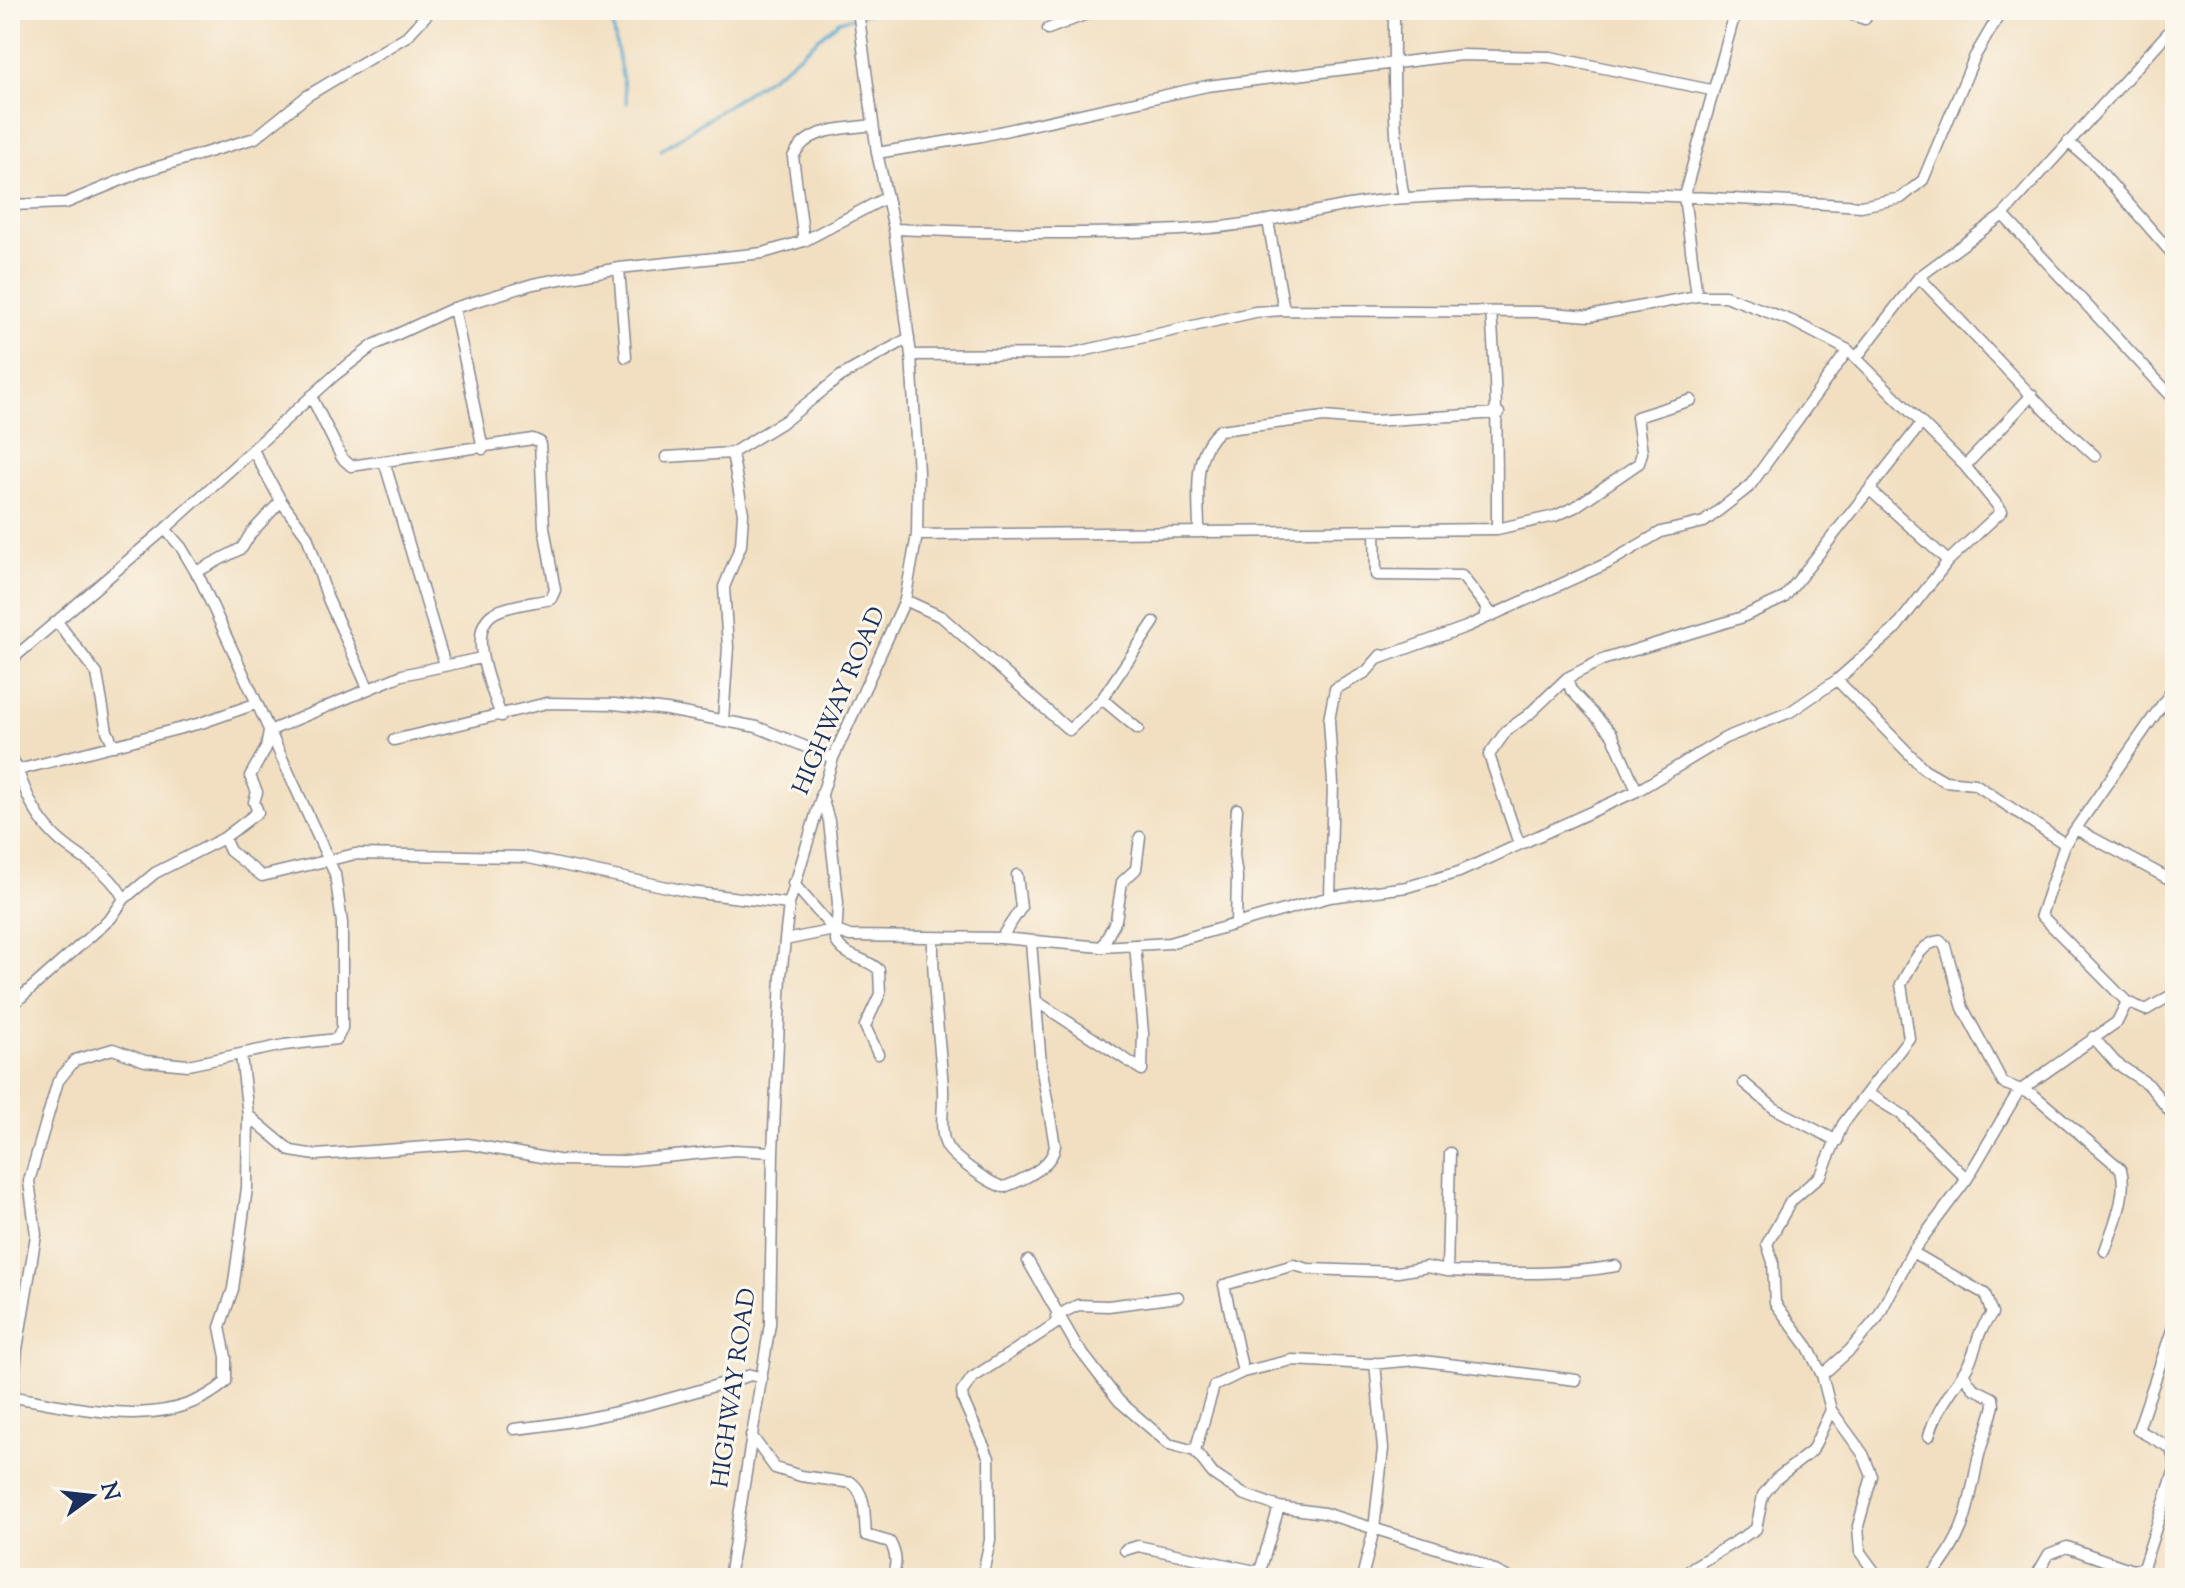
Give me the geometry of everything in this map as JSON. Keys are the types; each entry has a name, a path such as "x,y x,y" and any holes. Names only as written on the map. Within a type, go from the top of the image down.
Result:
{"street":[{"path":"10,205 66,203 141,172 255,138 307,96 407,36 431,10"},
{"name":"HIGHWAY ROAD","path":"729,1578 770,1324 773,1152 789,904 833,758 905,600 917,535 918,472 911,355 894,229 877,153 858,10"},
{"path":"1048,29 1097,10"},
{"path":"1394,10 1396,158 1404,198"},
{"path":"1697,296 1684,196 1711,90 1736,10"},
{"path":"1838,10 1865,19"},
{"path":"894,229 1078,233 1210,228 1404,198 1543,194 1684,196 1861,206 1901,198 1923,180 1975,56 2002,10"},
{"path":"1378,659 1466,627 1608,563 1661,532 1704,522 1749,487 1853,353 1919,277 2003,215 2175,25"},
{"path":"877,153 981,136 1207,86 1461,55 1550,57 1711,90"},
{"path":"804,241 793,157 799,145 809,137 873,125"},
{"path":"2068,142 2093,163 2175,257"},
{"path":"10,661 165,529 311,396 374,345 454,308 533,284 619,268 763,253 804,241 887,197"},
{"path":"2003,215 2175,400"},
{"path":"1268,221 1284,310"},
{"path":"619,268 626,357"},
{"path":"1919,277 2095,456"},
{"path":"785,940 834,930 850,936 933,940 1001,938 1102,947 1169,943 1330,897 1407,887 1459,872 1637,791 1725,738 1790,712 1837,680 1895,629 1948,561 2002,511 1965,466 1853,353 1792,321 1725,296 1697,296 1589,316 1491,312 1255,312 1069,354 911,355"},
{"path":"454,308 483,449"},
{"path":"1491,312 1499,413 1495,437 1497,529"},
{"path":"666,457 732,453 786,420 841,376 909,338"},
{"path":"1965,466 2032,395"},
{"path":"311,396 347,464 483,449 533,439 540,442 544,527 555,590 551,599 515,606 488,617 481,658 501,716"},
{"path":"917,535 1497,529 1555,516 1599,491 1639,463 1642,453 1637,417 1691,400"},
{"path":"1199,531 1199,465 1208,439 1220,430 1324,417 1372,421 1499,413"},
{"path":"1519,844 1489,755 1507,730 1527,716 1567,678 1602,660 1740,618 1784,598 1921,424"},
{"path":"253,450 281,501 307,536 328,599 368,688"},
{"path":"723,721 728,647 724,587 741,545 743,513 732,453"},
{"path":"384,461 445,665"},
{"path":"1870,490 1948,561"},
{"path":"196,572 242,548 251,533 281,501"},
{"path":"10,1424 14,1397 14,1348 36,1235 29,1181 58,1081 75,1060 113,1049 145,1061 188,1065 284,1045 327,1042 337,1039 342,1028 342,923 335,874 196,572 165,529"},
{"path":"1330,897 1333,783 1330,704 1335,689 1366,672 1383,653 1490,612 1462,576 1376,575 1375,531"},
{"path":"905,600 942,617 1066,728 1073,728 1102,699 1154,622"},
{"path":"58,623 97,674 107,731 114,746"},
{"path":"269,731 368,688 445,665 481,658"},
{"path":"1567,678 1571,690 1612,734 1637,791"},
{"path":"1837,680 1924,769 1945,781 1975,784 2065,844"},
{"path":"2175,686 2065,844 2041,915 2127,1002 2146,1010 2175,993"},
{"path":"1102,699 1138,729"},
{"path":"394,740 547,703 614,704 757,727 833,758"},
{"path":"14,771 201,723 255,704"},
{"path":"10,1007 111,918 124,899 155,873 224,838 258,812 254,802 257,792 250,776 266,748 269,731"},
{"path":"10,752 14,771 40,820 58,839 110,876 124,899"},
{"path":"821,794 829,821 838,903 834,930"},
{"path":"1236,923 1237,809"},
{"path":"2076,829 2174,880"},
{"path":"1102,947 1116,920 1122,882 1136,869 1140,837"},
{"path":"224,838 230,851 262,876 355,854 524,857 691,892 789,904"},
{"path":"1001,938 1021,908 1017,875"},
{"path":"793,883 834,930 842,950 879,970 880,994 865,1026 878,1054"},
{"path":"933,940 932,993 940,1041 945,1145 958,1161 970,1165 999,1187 1008,1186 1053,1158 1055,1146 1041,1065 1031,942"},
{"path":"1879,1578 1860,1552 1858,1526 1872,1476 1863,1454 1831,1410 1822,1375 1808,1347 1775,1303 1773,1262 1767,1244 1791,1201 1821,1175 1843,1124 1909,1038 1901,984 1924,947 1940,941 1948,953 1963,1008 2003,1083 2018,1092 2034,1095 2121,1169 2124,1182 2122,1196 2105,1251"},
{"path":"1036,1001 1142,1070 1143,1033 1135,945"},
{"path":"1822,1375 1850,1350 1878,1317 1912,1252 1967,1179 2018,1092 2117,1022 2127,1002"},
{"path":"2093,1037 2116,1063 2149,1085 2175,1118"},
{"path":"14,1397 141,1414 203,1397 226,1382 226,1357 220,1327 233,1289 247,1188 248,1115 241,1055"},
{"path":"1744,1083 1774,1108 1837,1141"},
{"path":"1867,1093 1901,1114 1967,1179"},
{"path":"248,1115 291,1151 316,1155 468,1144 558,1160 624,1161 735,1150 773,1152"},
{"path":"1447,1271 1450,1153"},
{"path":"1912,1252 1985,1294 1992,1314 1977,1332 1971,1360 1942,1404 1929,1436"},
{"path":"1028,1261 1051,1299 1058,1318 1119,1401 1169,1444 1195,1451 1213,1474 1243,1494 1279,1507 1324,1513 1469,1558 1509,1578"},
{"path":"1243,1372 1224,1285 1294,1265 1308,1269 1398,1272 1427,1267 1511,1276 1559,1270 1578,1273 1616,1266"},
{"path":"982,1578 990,1540 989,1458 962,1392 972,1378 1078,1305 1108,1306 1178,1297"},
{"path":"2035,1578 2049,1554 2067,1547 2132,1570 2143,1568 2175,1467 2171,1448 2138,1430 2175,1321"},
{"path":"1195,1451 1214,1386 1251,1367 1292,1360 1375,1363 1416,1360 1576,1380"},
{"path":"1362,1578 1374,1529 1383,1449 1375,1363"},
{"path":"1930,1578 1958,1542 1966,1521 1978,1457 1994,1405 1993,1398 1973,1388 1963,1373"},
{"path":"514,1429 555,1425 678,1398 751,1375 762,1378"},
{"path":"1682,1578 1693,1567 1756,1529 1763,1495 1776,1479 1812,1451 1831,1410"},
{"path":"751,1435 775,1468 801,1476 852,1483 858,1487 862,1495 866,1535 890,1542 895,1552 896,1567 892,1578"},
{"path":"1125,1550 1138,1546 1259,1575 1279,1507"}],"waterway":[{"path":"610,10 627,103"},
{"path":"863,15 881,10"},
{"path":"661,150 785,67 839,21 855,17"}]}
